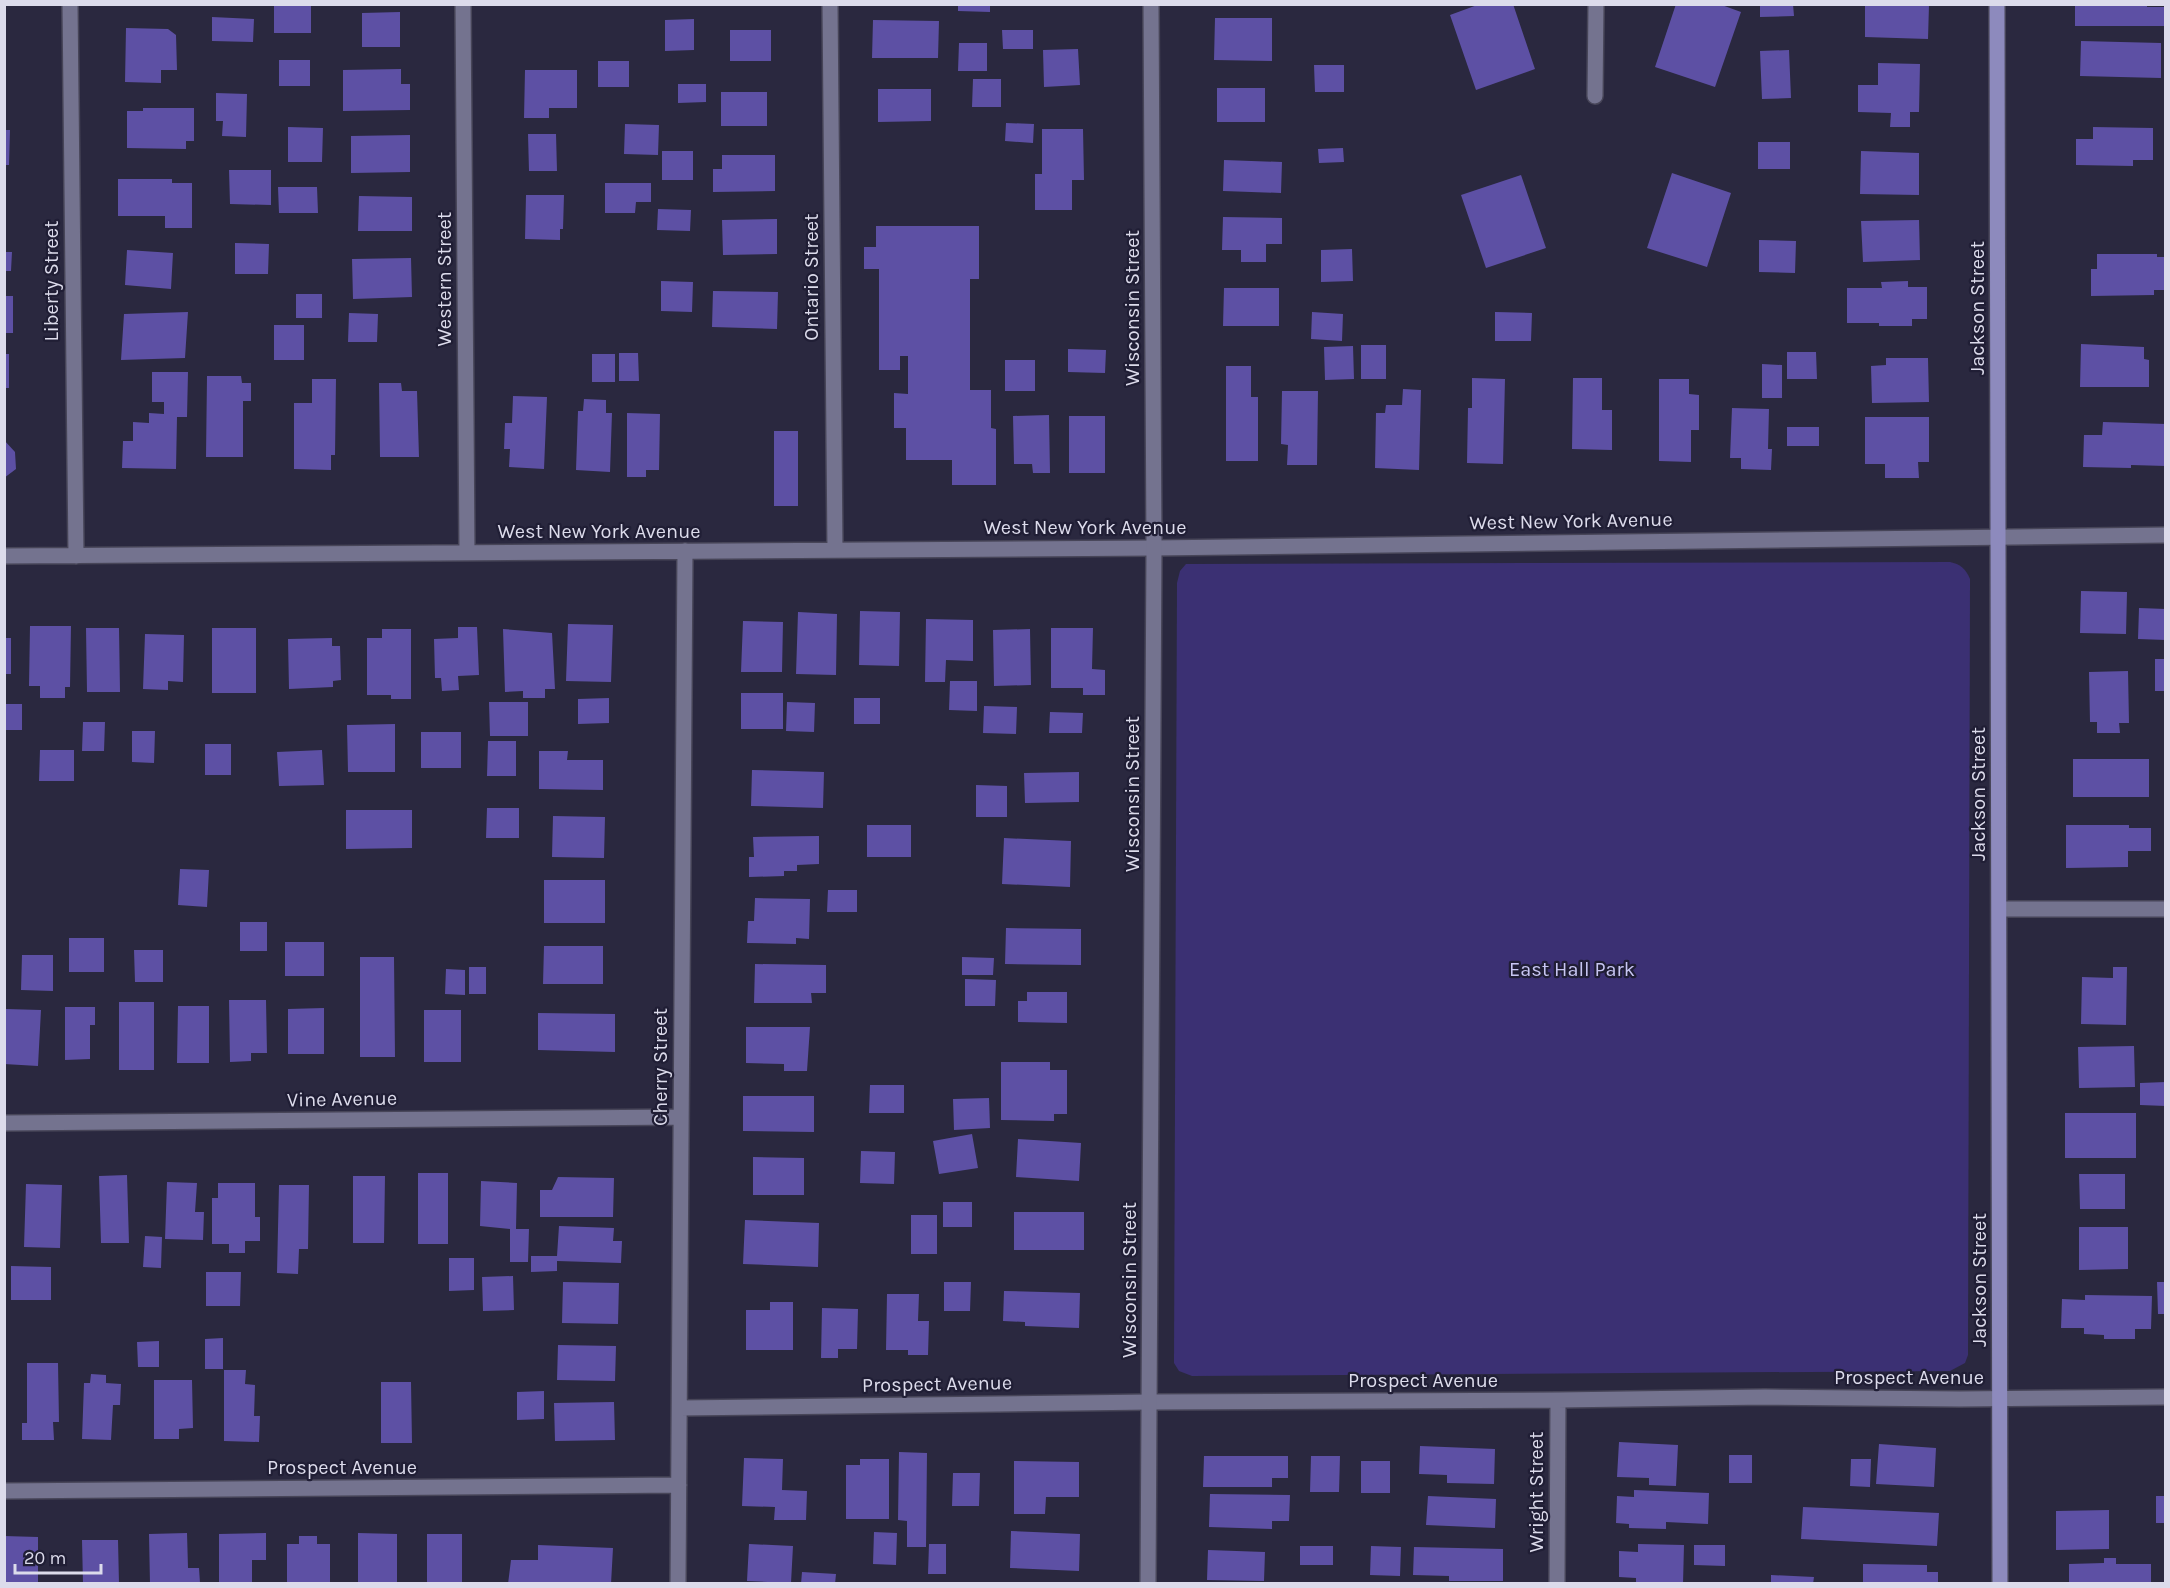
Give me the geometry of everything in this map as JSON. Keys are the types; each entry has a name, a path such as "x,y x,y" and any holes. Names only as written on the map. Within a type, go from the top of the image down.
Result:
{"main road":[{"name":"Jackson Street","path":"1997,4 2000,1584"}],"street":[{"name":"Liberty Street","path":"70,4 76,556"},
{"name":"Western Street","path":"463,4 467,553"},
{"name":"Ontario Street","path":"830,4 835,550"},
{"name":"Wisconsin Street","path":"1148,1584 1154,548 1151,4"},
{"path":"1595,96 1596,4"},
{"name":"West New York Avenue","path":"4,556 1154,548 2166,535"},
{"name":"Cherry Street","path":"678,1584 684,551"},
{"path":"2000,909 2166,909"},
{"name":"Vine Avenue","path":"4,1123 680,1117"},
{"name":"Prospect Avenue","path":"680,1408 1765,1397 2166,1397"},
{"name":"Wright Street","path":"1557,1400 1557,1584"},
{"name":"Prospect Avenue","path":"4,1491 679,1485"}],"green space":[{"name":"East Hall Park","path":"1950,562 1957,564 1967,572 1970,579 1968,1355 1965,1363 1950,1371 1192,1376 1179,1371 1174,1363 1177,583 1180,571 1186,564"}],"building":[{"path":"274,4 311,4 311,33 274,33"},
{"path":"958,4 990,4 990,12 958,11"},
{"path":"1480,4 1513,4 1535,69 1476,90 1450,15"},
{"path":"1676,4 1719,4 1741,12 1715,87 1655,67"},
{"path":"1760,4 1793,4 1794,16 1760,17"},
{"path":"1865,4 1929,5 1928,39 1865,37"},
{"path":"2075,4 2147,4 2147,7 2166,7 2166,26 2075,26"},
{"path":"400,12 400,47 362,47 362,13"},
{"path":"212,17 254,19 253,42 212,41"},
{"path":"1215,18 1272,18 1272,61 1214,60"},
{"path":"694,19 694,50 665,51 665,20"},
{"path":"873,20 939,21 938,58 872,58"},
{"path":"126,28 168,29 176,35 177,70 161,70 161,83 125,82"},
{"path":"730,30 771,30 771,61 730,61"},
{"path":"1002,30 1033,30 1033,49 1003,49"},
{"path":"2081,41 2161,43 2161,78 2080,76"},
{"path":"959,43 987,43 987,71 958,71"},
{"path":"1078,49 1080,85 1044,87 1043,50"},
{"path":"1789,50 1791,98 1762,99 1760,51"},
{"path":"279,60 310,60 310,86 279,86"},
{"path":"598,61 629,61 629,87 598,87"},
{"path":"1878,63 1920,64 1919,112 1910,112 1910,127 1890,127 1891,113 1858,112 1858,85 1878,85"},
{"path":"1314,65 1344,65 1344,92 1315,92"},
{"path":"401,69 401,84 410,84 410,110 343,111 343,70"},
{"path":"525,70 577,70 577,108 549,108 549,118 524,118"},
{"path":"973,79 1001,79 1001,107 972,107"},
{"path":"678,84 706,84 706,102 678,103"},
{"path":"1217,88 1265,88 1265,122 1217,122"},
{"path":"878,89 931,89 931,121 878,122"},
{"path":"721,92 767,92 767,126 721,126"},
{"path":"216,93 247,94 246,137 222,136 223,121 216,121"},
{"path":"143,108 194,108 194,141 186,141 186,149 127,148 127,111 143,111"},
{"path":"1006,123 1034,124 1033,143 1005,141"},
{"path":"625,124 659,125 658,155 624,154"},
{"path":"288,127 323,128 322,162 288,162"},
{"path":"2093,127 2153,128 2153,160 2133,160 2133,166 2076,165 2076,139 2093,139"},
{"path":"1042,129 1083,129 1084,180 1072,180 1072,210 1035,210 1035,174 1042,174"},
{"path":"4,130 10,130 9,165 4,165"},
{"path":"528,134 556,134 557,171 529,171"},
{"path":"410,135 410,172 351,173 351,136"},
{"path":"1758,142 1790,142 1790,169 1758,169"},
{"path":"1343,148 1344,162 1319,163 1318,149"},
{"path":"662,151 693,151 693,180 662,180"},
{"path":"1861,151 1919,153 1919,195 1860,194"},
{"path":"722,155 775,155 775,191 713,192 713,169 722,169"},
{"path":"1224,160 1282,162 1281,193 1223,191"},
{"path":"229,170 271,170 271,205 230,204"},
{"path":"1672,173 1731,193 1707,267 1647,248"},
{"path":"1521,175 1546,248 1486,268 1461,195"},
{"path":"118,179 172,179 172,183 192,183 192,228 165,228 165,216 118,216"},
{"path":"605,183 651,183 651,202 636,202 635,213 605,213"},
{"path":"278,187 317,187 318,213 279,213"},
{"path":"526,195 564,195 563,229 560,229 560,240 525,239"},
{"path":"359,196 412,197 412,231 358,231"},
{"path":"658,209 691,210 690,231 657,230"},
{"path":"1223,217 1282,218 1282,244 1266,244 1266,262 1241,262 1241,250 1222,250"},
{"path":"777,219 777,254 723,255 722,220"},
{"path":"1919,220 1920,260 1863,262 1861,221"},
{"path":"876,226 979,226 979,279 970,279 970,390 991,390 991,428 996,429 996,485 952,485 952,460 906,460 906,428 894,428 894,393 908,394 908,356 900,356 900,370 879,370 879,269 864,269 864,247 876,247"},
{"path":"1759,240 1796,241 1795,273 1759,272"},
{"path":"235,243 269,244 268,274 235,274"},
{"path":"1352,249 1353,281 1321,282 1321,250"},
{"path":"127,250 173,253 171,289 125,285"},
{"path":"4,252 12,252 11,271 4,271"},
{"path":"2097,254 2157,254 2157,257 2166,257 2166,290 2154,290 2154,295 2091,296 2091,269 2097,269"},
{"path":"411,258 412,297 353,299 352,259"},
{"path":"661,281 693,282 692,312 661,311"},
{"path":"1908,281 1908,287 1927,287 1927,319 1912,319 1912,326 1847,323 1847,288 1882,288 1881,282"},
{"path":"1224,288 1279,288 1279,326 1223,326"},
{"path":"713,291 778,292 777,329 712,327"},
{"path":"296,294 322,294 322,318 296,318"},
{"path":"4,296 13,296 13,333 4,333"},
{"path":"188,312 185,358 121,360 124,314"},
{"path":"1312,312 1343,314 1342,341 1311,339"},
{"path":"1495,312 1532,313 1531,341 1495,341"},
{"path":"349,313 378,314 377,342 348,342"},
{"path":"274,325 304,325 304,360 274,360"},
{"path":"2081,344 2144,347 2144,359 2149,360 2149,387 2080,387"},
{"path":"1361,345 1386,345 1386,379 1361,379"},
{"path":"1353,346 1354,379 1325,380 1324,347"},
{"path":"1068,349 1106,350 1105,373 1068,372"},
{"path":"1787,352 1816,352 1817,379 1787,379"},
{"path":"619,353 638,353 639,381 619,381"},
{"path":"4,354 9,354 9,388 4,388"},
{"path":"592,354 615,354 615,382 592,382"},
{"path":"1886,358 1928,358 1929,402 1872,403 1871,366 1886,365"},
{"path":"1005,360 1035,360 1035,391 1005,391"},
{"path":"1762,364 1782,365 1782,398 1762,398"},
{"path":"1226,366 1251,366 1251,397 1258,397 1258,461 1226,461"},
{"path":"152,372 188,372 187,417 177,417 176,469 122,468 123,441 133,441 133,422 149,423 149,413 164,414 164,402 152,402"},
{"path":"207,376 241,376 242,383 251,383 251,401 243,401 243,457 206,457"},
{"path":"1472,378 1505,379 1503,464 1467,463 1468,408 1472,408"},
{"path":"1573,378 1602,378 1602,410 1612,410 1612,450 1572,449"},
{"path":"312,379 336,379 335,455 331,455 331,470 294,469 294,403 312,403"},
{"path":"1659,379 1689,379 1689,394 1699,395 1699,430 1691,430 1691,462 1659,461"},
{"path":"379,383 401,383 402,391 417,391 419,457 380,457"},
{"path":"1403,389 1421,390 1419,470 1375,468 1376,413 1385,413 1386,405 1402,405"},
{"path":"1282,391 1318,391 1317,465 1287,465 1288,445 1281,444"},
{"path":"513,396 547,397 544,469 509,467 510,449 504,449 505,423 512,423"},
{"path":"584,399 606,400 606,413 612,413 610,472 576,470 578,411 583,411"},
{"path":"1732,408 1769,409 1768,449 1772,449 1771,470 1741,469 1741,458 1730,458"},
{"path":"627,413 660,414 659,470 646,470 646,477 627,477"},
{"path":"1049,415 1050,473 1033,473 1032,464 1014,464 1013,416"},
{"path":"1069,416 1105,416 1105,473 1069,473"},
{"path":"1865,417 1929,417 1929,462 1918,462 1919,478 1885,478 1885,464 1865,464"},
{"path":"2103,422 2166,424 2166,466 2083,467 2084,435 2102,435"},
{"path":"1787,427 1819,427 1819,446 1787,446"},
{"path":"774,431 798,431 798,506 774,506"},
{"path":"4,440 15,452 16,469 4,478"},
{"path":"2081,591 2127,592 2126,634 2080,633"},
{"path":"2139,608 2166,609 2166,640 2138,639"},
{"path":"860,611 900,612 899,666 859,665"},
{"path":"798,612 837,614 836,675 796,674"},
{"path":"926,619 973,620 973,661 946,660 945,682 925,682"},
{"path":"743,621 783,622 782,672 741,672"},
{"path":"568,624 613,625 611,682 566,681"},
{"path":"30,626 71,626 70,687 65,687 65,698 40,698 40,686 29,686"},
{"path":"458,627 477,627 479,675 458,676 459,690 442,691 441,678 435,678 434,639 458,638"},
{"path":"86,628 119,628 120,692 87,692"},
{"path":"212,628 256,628 256,693 212,693"},
{"path":"1051,628 1093,628 1092,669 1105,670 1105,695 1083,695 1083,688 1051,688"},
{"path":"382,629 411,629 411,699 391,699 391,695 367,695 367,638 382,638"},
{"path":"503,629 552,633 555,689 545,689 545,698 523,698 523,691 505,692"},
{"path":"1030,629 1031,685 994,686 993,630"},
{"path":"145,634 184,635 183,682 168,681 168,690 143,689"},
{"path":"4,638 11,638 11,674 4,674"},
{"path":"332,638 332,646 340,646 341,680 333,681 333,687 289,689 288,639"},
{"path":"2155,659 2166,659 2166,691 2155,691"},
{"path":"2128,671 2129,723 2119,723 2120,733 2097,733 2097,722 2090,722 2089,672"},
{"path":"950,681 977,681 977,711 949,710"},
{"path":"741,693 783,693 783,729 741,729"},
{"path":"609,698 609,723 578,724 578,699"},
{"path":"854,698 880,698 880,724 854,724"},
{"path":"489,702 528,702 528,736 490,736"},
{"path":"787,702 815,703 814,732 786,731"},
{"path":"4,704 22,704 22,730 4,730"},
{"path":"984,706 1017,707 1016,734 983,733"},
{"path":"1050,712 1083,713 1082,733 1049,733"},
{"path":"83,722 105,722 104,751 82,751"},
{"path":"395,724 395,772 348,772 347,725"},
{"path":"132,731 155,731 154,763 132,762"},
{"path":"421,732 461,732 461,768 421,768"},
{"path":"488,741 516,741 516,776 487,776"},
{"path":"205,744 231,744 231,775 205,775"},
{"path":"40,750 74,750 74,781 39,781"},
{"path":"322,750 324,785 279,786 277,752"},
{"path":"539,751 568,751 567,760 603,760 603,790 539,789"},
{"path":"2073,759 2149,759 2149,797 2073,797"},
{"path":"752,770 824,772 823,808 751,806"},
{"path":"1079,772 1079,802 1025,803 1024,773"},
{"path":"976,785 1007,786 1007,817 976,817"},
{"path":"487,808 519,808 519,838 486,838"},
{"path":"346,810 412,810 412,848 346,849"},
{"path":"553,816 605,817 604,858 552,857"},
{"path":"867,825 911,825 911,857 867,857"},
{"path":"2066,825 2129,825 2129,828 2151,828 2151,851 2128,851 2128,867 2066,868"},
{"path":"819,836 819,864 797,865 797,871 784,871 784,876 749,877 749,857 754,857 753,837"},
{"path":"1004,838 1071,841 1070,887 1002,884"},
{"path":"180,869 209,870 207,907 178,905"},
{"path":"544,880 605,880 605,923 544,923"},
{"path":"828,890 857,890 857,912 827,912"},
{"path":"755,898 810,899 809,939 796,938 796,944 747,943 748,921 754,921"},
{"path":"240,922 267,922 267,951 240,951"},
{"path":"1006,928 1081,929 1081,965 1005,964"},
{"path":"69,938 104,938 104,972 69,972"},
{"path":"285,942 324,942 324,976 285,976"},
{"path":"544,946 603,946 603,984 543,984"},
{"path":"134,950 163,950 163,982 135,982"},
{"path":"22,955 53,955 53,991 21,990"},
{"path":"360,957 394,957 395,1057 360,1057"},
{"path":"962,957 994,958 993,975 962,975"},
{"path":"755,964 826,965 826,993 811,993 812,1003 754,1003"},
{"path":"469,967 486,967 486,994 469,994"},
{"path":"2113,967 2127,967 2126,1025 2081,1024 2082,977 2113,978"},
{"path":"446,969 465,970 465,995 445,994"},
{"path":"965,979 996,980 995,1006 965,1006"},
{"path":"1027,992 1067,992 1067,1023 1018,1022 1018,1001 1027,1001"},
{"path":"229,1000 266,1000 267,1053 251,1053 251,1061 230,1062"},
{"path":"119,1002 154,1002 154,1070 119,1070"},
{"path":"178,1006 209,1006 209,1063 177,1063"},
{"path":"65,1007 95,1007 95,1025 90,1025 90,1059 65,1060"},
{"path":"324,1008 324,1054 288,1054 288,1009"},
{"path":"6,1009 41,1010 38,1066 4,1064"},
{"path":"424,1010 461,1010 461,1062 424,1062"},
{"path":"538,1013 615,1014 615,1052 538,1050"},
{"path":"746,1027 810,1027 807,1071 784,1071 784,1064 746,1063"},
{"path":"2134,1046 2135,1087 2079,1088 2078,1047"},
{"path":"1001,1062 1050,1062 1050,1070 1067,1070 1067,1114 1054,1114 1054,1121 1001,1120"},
{"path":"2166,1082 2166,1106 2140,1105 2140,1083"},
{"path":"870,1085 904,1085 904,1113 869,1113"},
{"path":"743,1096 814,1096 814,1132 743,1131"},
{"path":"989,1098 990,1128 954,1130 953,1099"},
{"path":"2065,1113 2136,1113 2136,1158 2065,1158"},
{"path":"972,1134 978,1168 939,1174 933,1141"},
{"path":"1018,1139 1081,1143 1079,1181 1016,1177"},
{"path":"861,1151 895,1152 894,1184 860,1183"},
{"path":"753,1157 804,1158 804,1195 753,1195"},
{"path":"418,1173 448,1173 448,1244 418,1244"},
{"path":"2079,1174 2125,1174 2125,1209 2080,1209"},
{"path":"127,1175 129,1243 101,1243 99,1176"},
{"path":"353,1176 385,1176 384,1243 353,1243"},
{"path":"558,1177 614,1178 613,1217 540,1217 540,1190 552,1190"},
{"path":"481,1181 517,1183 516,1229 529,1229 528,1262 510,1262 510,1229 480,1226"},
{"path":"167,1182 197,1183 195,1212 204,1212 203,1240 165,1239"},
{"path":"218,1183 255,1183 255,1217 260,1217 260,1241 245,1241 245,1253 229,1253 229,1244 212,1244 212,1198 218,1198"},
{"path":"26,1184 62,1185 60,1248 24,1247"},
{"path":"279,1185 309,1185 308,1249 299,1249 298,1274 277,1273"},
{"path":"943,1202 972,1202 972,1227 943,1227"},
{"path":"1014,1212 1084,1212 1084,1250 1014,1250"},
{"path":"911,1215 937,1215 937,1254 911,1254"},
{"path":"745,1220 819,1223 818,1267 743,1264"},
{"path":"559,1226 614,1228 613,1241 622,1241 621,1263 557,1261 557,1271 531,1272 531,1256 557,1256"},
{"path":"2079,1227 2128,1227 2128,1269 2079,1270"},
{"path":"145,1236 162,1237 161,1268 143,1267"},
{"path":"449,1258 474,1258 474,1290 449,1291"},
{"path":"11,1266 51,1267 51,1300 11,1300"},
{"path":"206,1272 241,1272 240,1306 206,1306"},
{"path":"513,1276 514,1310 483,1311 482,1277"},
{"path":"563,1282 619,1283 618,1324 562,1323"},
{"path":"944,1282 971,1282 970,1311 944,1311"},
{"path":"2157,1282 2166,1282 2166,1314 2158,1314"},
{"path":"1004,1291 1080,1293 1079,1328 1025,1326 1025,1322 1003,1321"},
{"path":"887,1294 919,1294 918,1321 929,1321 928,1355 908,1355 908,1350 886,1350"},
{"path":"2085,1295 2152,1296 2151,1329 2135,1329 2135,1339 2104,1339 2104,1335 2084,1334 2084,1328 2061,1328 2062,1299 2085,1300"},
{"path":"770,1302 793,1302 793,1350 746,1350 746,1310 770,1310"},
{"path":"822,1308 858,1309 857,1349 838,1349 838,1358 821,1358"},
{"path":"223,1338 223,1369 205,1369 205,1339"},
{"path":"159,1341 159,1367 138,1367 137,1342"},
{"path":"558,1345 616,1346 615,1381 557,1380"},
{"path":"27,1363 58,1363 59,1422 53,1422 54,1440 22,1440 22,1423 27,1423"},
{"path":"224,1370 246,1370 245,1384 255,1385 254,1416 260,1416 259,1442 224,1441"},
{"path":"91,1374 106,1375 106,1383 121,1384 120,1405 113,1405 111,1440 82,1439 84,1383 90,1383"},
{"path":"154,1380 192,1380 193,1428 179,1429 179,1439 154,1439"},
{"path":"381,1382 411,1382 412,1443 381,1443"},
{"path":"544,1391 544,1419 517,1420 517,1392"},
{"path":"614,1402 615,1440 555,1441 554,1403"},
{"path":"1619,1442 1678,1445 1676,1486 1649,1485 1649,1478 1617,1477"},
{"path":"1879,1444 1936,1448 1934,1487 1876,1484"},
{"path":"1420,1446 1495,1449 1494,1484 1447,1483 1447,1475 1419,1474"},
{"path":"899,1452 927,1453 926,1547 907,1547 907,1521 898,1520"},
{"path":"1729,1455 1752,1455 1752,1483 1729,1483"},
{"path":"1204,1456 1288,1456 1288,1478 1272,1478 1272,1487 1203,1487"},
{"path":"1311,1456 1340,1456 1339,1492 1310,1492"},
{"path":"744,1458 783,1459 782,1490 807,1491 806,1520 774,1520 775,1507 742,1506"},
{"path":"860,1459 889,1459 889,1519 846,1519 846,1465 860,1465"},
{"path":"1851,1459 1871,1459 1870,1487 1850,1486"},
{"path":"1014,1461 1079,1462 1079,1497 1046,1497 1045,1514 1014,1514"},
{"path":"1361,1461 1390,1461 1390,1493 1361,1493"},
{"path":"953,1473 980,1473 979,1506 952,1506"},
{"path":"1634,1490 1709,1493 1708,1524 1666,1522 1666,1529 1629,1528 1629,1524 1616,1523 1617,1496 1634,1497"},
{"path":"1210,1494 1290,1495 1289,1521 1272,1521 1272,1529 1209,1527"},
{"path":"1428,1496 1496,1499 1495,1528 1426,1525"},
{"path":"2156,1496 2166,1496 2166,1523 2156,1523"},
{"path":"1803,1507 1939,1513 1937,1546 1801,1539"},
{"path":"2109,1510 2109,1549 2056,1550 2056,1511"},
{"path":"1011,1531 1080,1534 1079,1571 1010,1568"},
{"path":"874,1532 897,1533 896,1565 873,1564"},
{"path":"187,1533 188,1568 199,1568 200,1583 150,1584 149,1534"},
{"path":"266,1533 266,1560 252,1560 252,1584 219,1584 219,1534"},
{"path":"358,1533 397,1534 397,1584 358,1584"},
{"path":"427,1534 462,1534 462,1584 427,1584"},
{"path":"4,1536 38,1537 38,1584 4,1584"},
{"path":"299,1536 317,1536 317,1544 330,1544 330,1584 287,1584 287,1544 299,1544"},
{"path":"82,1540 118,1540 119,1584 83,1584"},
{"path":"749,1544 793,1546 791,1583 747,1581"},
{"path":"929,1544 946,1544 946,1574 928,1574"},
{"path":"1638,1544 1684,1545 1683,1584 1636,1584 1636,1578 1619,1577 1619,1551 1638,1552"},
{"path":"538,1545 613,1548 611,1584 537,1582 536,1584 508,1584 511,1560 538,1560"},
{"path":"1694,1545 1725,1545 1725,1566 1694,1565"},
{"path":"1300,1546 1333,1546 1333,1565 1300,1565"},
{"path":"1371,1546 1401,1547 1400,1576 1370,1575"},
{"path":"1414,1547 1503,1549 1503,1581 1449,1581 1449,1576 1413,1575"},
{"path":"1208,1550 1265,1552 1264,1581 1207,1580"},
{"path":"2104,1558 2116,1558 2116,1564 2151,1564 2151,1584 2069,1584 2069,1564 2104,1563"},
{"path":"1863,1564 1927,1565 1927,1572 1938,1572 1938,1584 1863,1584"},
{"path":"802,1572 836,1574 835,1584 801,1584"},
{"path":"1771,1575 1814,1577 1813,1584 1771,1584"}]}
